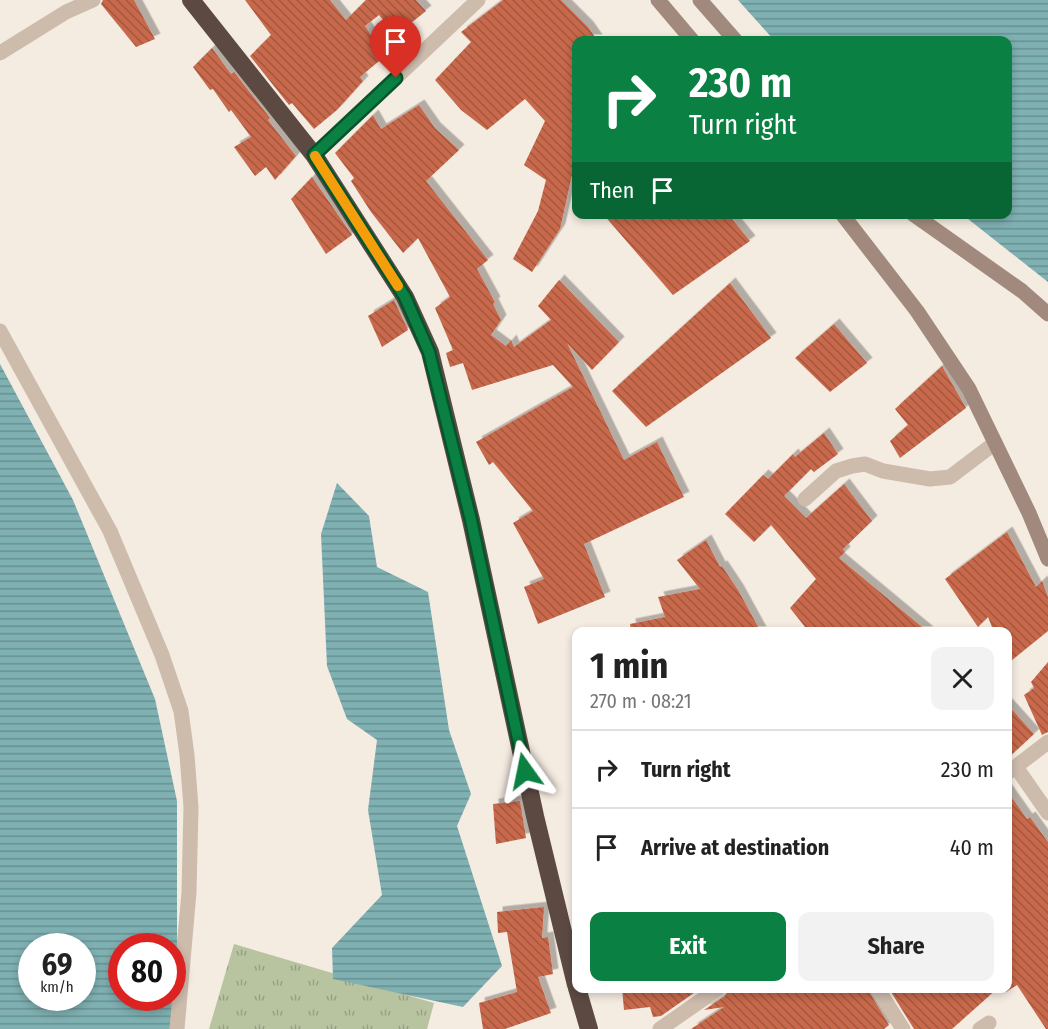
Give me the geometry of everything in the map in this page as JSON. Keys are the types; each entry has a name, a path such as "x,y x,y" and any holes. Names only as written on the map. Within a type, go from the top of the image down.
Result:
{"highway":[{"path":"191,0 314,155 405,297 429,352 471,520 535,816 572,967"},
{"path":"579,993 589,1029"}],"street":[{"path":"0,54 66,12 93,0"},
{"path":"314,155 478,0"},
{"path":"658,0 689,36"},
{"path":"700,0 732,36"},
{"path":"846,219 917,311 969,389 1029,513 1048,559"},
{"path":"920,219 1022,291 1048,314"},
{"path":"0,331 110,531 154,635 181,711 188,755 191,807 189,892 177,1029"},
{"path":"805,499 836,471 864,464 883,471 930,479 950,477 995,443"},
{"path":"1012,769 1048,742"},
{"path":"1012,771 1048,813"},
{"path":"660,1029 712,993"},
{"path":"880,993 903,1029"}],"green space":[{"path":"234,944 434,1003 427,1029 209,1029"}],"water":[{"path":"738,0 1048,0 1048,282 968,219 1012,219 1012,36 770,36"},
{"path":"0,364 73,500 155,699 177,801 177,933 108,933 108,1011 177,1011 172,1029 0,1029"},
{"path":"337,483 369,516 377,567 428,592 449,730 471,794 457,826 502,966 463,1007 333,979 332,948 382,895 368,810 377,740 347,719 327,666 321,534"}],"building":[{"path":"103,0 134,0 155,39 136,47 101,4"},
{"path":"245,0 330,0 346,20 366,0 416,0 426,11 396,35 379,15 365,26 385,56 360,77 363,81 337,110 314,129 292,103 289,105 250,56 271,35"},
{"path":"503,0 561,0 594,36 572,36 572,175 560,229 532,272 513,259 538,211 546,180 524,165 545,121 525,99 487,130 461,110 435,80 471,42 461,32"},
{"path":"212,48 231,74 234,72 270,118 268,120 296,156 275,180 266,167 255,176 234,147 251,137 231,110 229,112 213,89 210,90 193,67"},
{"path":"419,105 435,128 459,150 426,181 488,260 477,269 495,302 493,304 501,320 491,335 506,346 511,340 514,347 551,320 538,306 559,280 619,342 592,370 567,343 624,460 657,442 684,497 584,544 605,597 538,624 524,587 544,579 513,523 533,511 493,462 489,465 476,442 573,387 553,365 472,390 463,363 450,367 446,353 453,350 435,308 450,297 418,238 403,253 371,212 351,181 354,178 335,153 373,115 381,129"},
{"path":"312,177 352,235 326,254 291,199"},
{"path":"607,219 732,219 750,241 673,295"},
{"path":"730,283 771,338 646,427 612,391"},
{"path":"394,300 408,330 382,347 368,316"},
{"path":"834,324 867,363 830,392 795,358"},
{"path":"942,366 966,408 900,458 890,441 908,425 895,409"},
{"path":"824,433 838,454 814,472 811,469 784,496 806,518 844,484 872,521 843,549 845,552 839,558 922,627 805,627 790,608 816,579 771,525 754,542 725,514 763,475 768,479 793,454 795,457"},
{"path":"1007,532 1036,587 1042,581 1048,597 1048,631 1012,660 1012,627 992,627 988,617 978,627 945,579"},
{"path":"706,540 720,567 722,566 738,590 758,627 630,627 630,624 665,617 658,597 700,589 677,560"},
{"path":"1048,662 1048,732 1042,735 1024,695 1034,688 1031,682"},
{"path":"1012,710 1034,734 1012,754"},
{"path":"1012,798 1027,819 1030,817 1048,842 1048,1029 1017,985 1012,988"},
{"path":"520,801 526,838 496,844 493,804"},
{"path":"544,907 542,938 548,937 553,974 538,977 551,1013 505,1029 483,1029 479,1003 517,992 507,932 498,933 497,912"},
{"path":"622,993 694,993 661,1016 653,1017 650,1007 624,1010"},
{"path":"726,993 870,993 889,1025 884,1029 691,1029 724,1007 704,1010"},
{"path":"892,993 992,993 952,1029 914,1029"}],"slow traffic":[{"path":"315,156 398,286"}],"route":[{"path":"396,78 314,155 405,297 429,352 471,520 525,771"}]}
